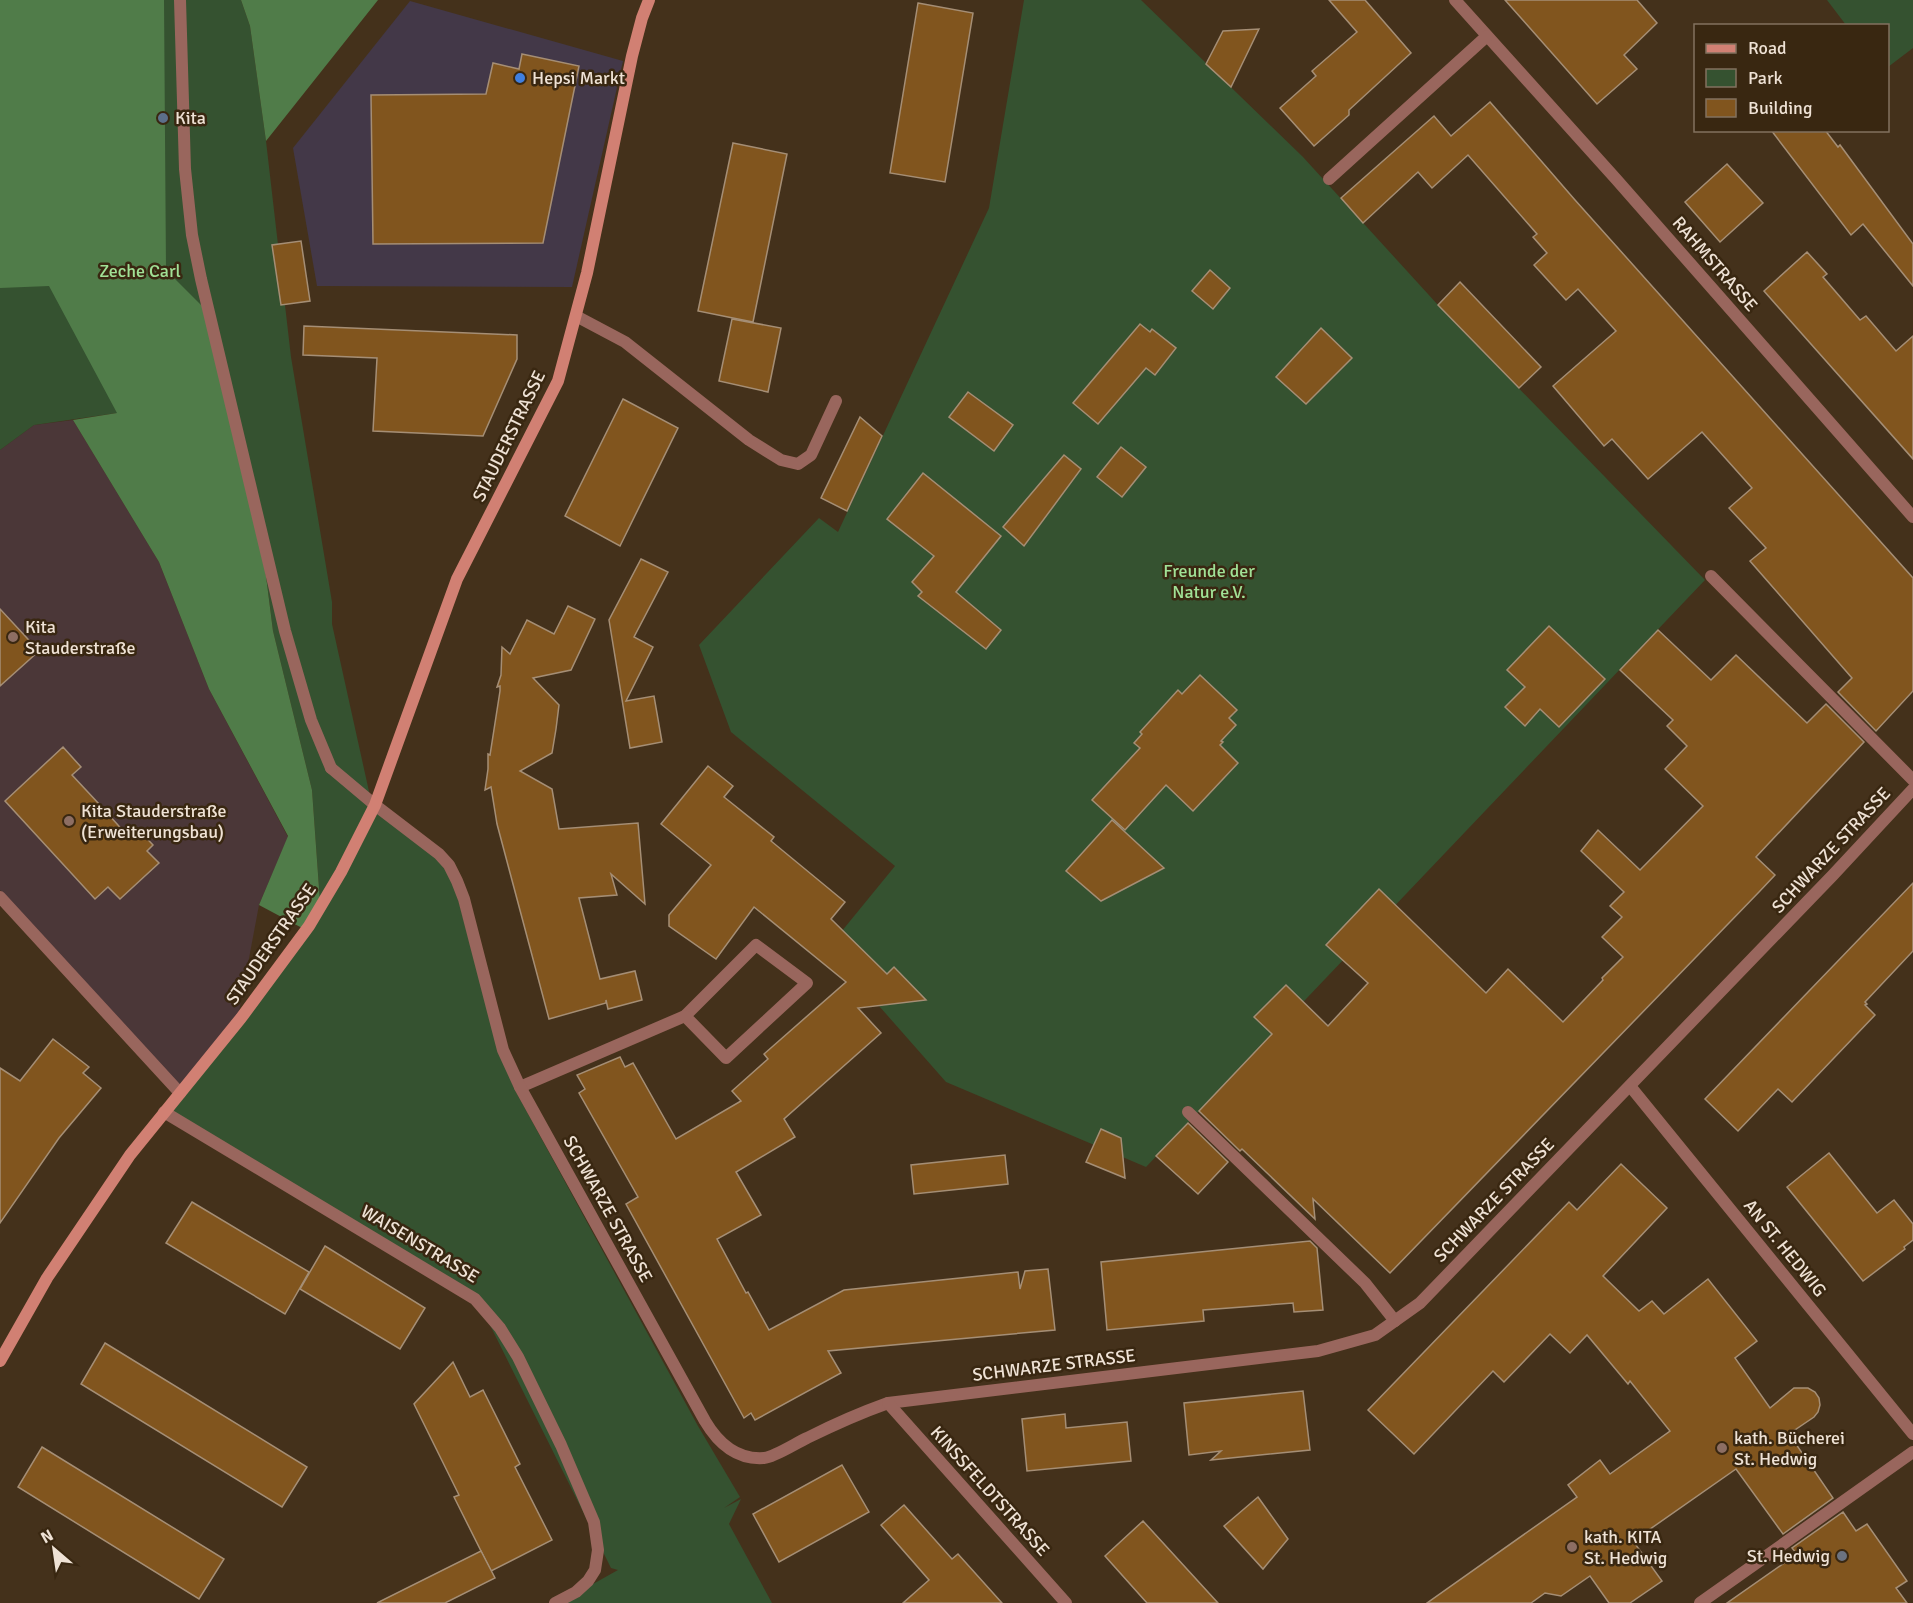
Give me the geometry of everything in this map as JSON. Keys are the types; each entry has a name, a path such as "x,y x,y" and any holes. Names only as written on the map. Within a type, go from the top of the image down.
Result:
{"main road":[{"name":"STAUDERSTRASSE","path":"0,1360 47,1278 130,1155 241,1018 309,926 341,872 375,805 457,579 558,381 587,273 630,68 642,18 649,0"}],"street":[{"path":"180,0 185,169 192,235 285,630 311,720 331,768 375,805"},
{"name":"RAHMSTRASSE","path":"1455,0 1624,188 1913,518"},
{"path":"1329,179 1487,36"},
{"path":"576,316 625,342 749,440 781,460 798,464 811,455 836,401"},
{"path":"1711,576 1913,780"},
{"name":"SCHWARZE STRASSE","path":"375,805 439,854 449,865 464,899 502,1050 520,1087 714,1437 729,1449 746,1456 766,1458 853,1416 888,1403 1318,1351 1375,1335 1420,1303 1913,789"},
{"path":"0,897 180,1093"},
{"path":"520,1087 685,1016 756,945 807,983 726,1058 685,1016"},
{"name":"AN ST. HEDWIG","path":"1630,1086 1913,1434"},
{"name":"WAISENSTRASSE","path":"164,1112 475,1299 500,1328 518,1358 556,1435 594,1522 598,1550 595,1570 588,1581 576,1592 555,1603"},
{"path":"1188,1112 1365,1283 1395,1321"},
{"name":"KINSSFELDTSTRASSE","path":"888,1403 1066,1603"},
{"path":"1700,1603 1913,1452"}],"shaded area":[{"path":"410,1 623,61 572,287 317,286 293,148"},
{"path":"73,420 159,562 209,689 288,837 259,905 238,1017 181,1089 0,890 0,450 34,425"}],"green space":[{"name":"Zeche Carl","path":"0,0 241,0 250,26 291,357 332,602 332,624 372,805 320,902 312,790 273,631 258,511 117,413 34,425 0,450"},
{"path":"0,0 164,0 166,270 206,310 257,505 273,631 312,790 320,902 304,929 259,905 288,836 209,689 159,562 73,420 117,413 49,286 0,288"},
{"path":"241,0 378,0 266,141 250,26"},
{"name":"Freunde der Natur e.V.","path":"1024,0 1141,0 1303,157 1438,305 1705,580 1146,1167 946,1082 828,948 895,866 731,732 699,645 819,518 838,532 989,208"},
{"path":"1827,0 1913,0 1913,48 1889,66 1889,24 1845,24"},
{"path":"375,810 436,856 454,883 498,1050 515,1090 698,1426 740,1497 724,1508 741,1499 729,1524 772,1603 559,1603 618,1570 611,1568 482,1309 167,1111 244,1018"}],"building":[{"path":"1329,0 1365,0 1411,53 1349,110 1349,115 1314,146 1280,108 1316,76 1312,71 1357,32"},
{"path":"1505,0 1637,0 1657,23 1624,55 1637,69 1597,104"},
{"path":"918,3 973,13 945,182 890,173"},
{"path":"1259,29 1231,87 1206,64 1223,31"},
{"path":"522,54 579,66 543,243 373,244 371,95 486,94 493,63 519,69"},
{"path":"1490,102 1913,578 1913,691 1876,731 1838,692 1852,678 1750,561 1766,548 1729,508 1752,488 1702,432 1648,479 1612,439 1604,446 1553,386 1616,331 1578,289 1566,300 1534,265 1547,253 1533,237 1537,234 1468,155 1432,188 1418,172 1363,223 1341,198 1434,116 1451,136"},
{"path":"1773,132 1827,132 1838,147 1840,145 1913,244 1913,286 1863,224 1851,235"},
{"path":"733,143 787,154 753,322 698,311"},
{"path":"1727,164 1763,203 1720,242 1685,202"},
{"path":"301,241 310,301 281,305 272,245"},
{"path":"1807,252 1827,274 1823,277 1860,320 1866,316 1896,351 1913,336 1913,459 1764,291"},
{"path":"1210,270 1230,288 1213,309 1192,291"},
{"path":"1460,282 1541,367 1519,388 1438,305"},
{"path":"732,319 781,328 768,392 719,381"},
{"path":"1140,324 1150,332 1152,329 1176,348 1155,375 1146,368 1098,424 1073,403"},
{"path":"304,326 517,335 517,359 483,436 373,431 377,358 303,355"},
{"path":"1321,328 1352,358 1306,404 1276,377"},
{"path":"968,392 1013,425 994,451 949,417"},
{"path":"623,399 678,428 620,546 565,516"},
{"path":"860,417 882,436 847,511 821,498"},
{"path":"1121,447 1146,467 1122,497 1097,477"},
{"path":"1064,455 1081,469 1024,546 1003,527"},
{"path":"923,473 1001,536 956,592 1001,630 986,649 918,596 922,592 912,582 934,556 887,519"},
{"path":"641,559 668,572 634,637 653,647 626,701 654,696 662,742 630,748 609,620"},
{"path":"568,606 595,619 571,670 533,678 559,705 556,729 552,753 520,771 552,789 559,829 638,823 645,904 611,874 617,895 579,898 600,979 635,971 642,1000 608,1009 606,1000 606,1003 549,1019 497,824 491,787 485,790 488,754 490,755 500,691 500,686 497,687 501,675 502,647 510,654 527,620 554,634"},
{"name":"Kita Stauderstraße","path":"0,609 39,651 0,686"},
{"path":"1549,626 1605,679 1559,727 1540,709 1525,726 1505,707 1525,687 1507,670"},
{"path":"1658,630 1711,680 1736,655 1807,723 1826,704 1864,742 1756,857 1775,875 1390,1273 1313,1199 1315,1219 1199,1111 1272,1034 1254,1017 1286,985 1328,1026 1368,983 1326,945 1379,889 1486,993 1508,969 1563,1022 1623,957 1602,937 1622,917 1610,906 1624,892 1581,851 1598,830 1640,870 1703,806 1665,769 1687,746 1667,726 1673,720 1620,670"},
{"path":"1200,675 1237,710 1229,718 1236,725 1220,745 1238,763 1193,811 1166,785 1125,830 1092,800 1140,748 1134,743 1142,734 1140,732 1178,690 1182,694"},
{"name":"Kita Stauderstraße (Erweiterungsbau)","path":"63,747 81,767 72,775 126,834 135,826 153,845 147,851 159,863 120,899 108,887 95,899 5,801"},
{"path":"708,766 733,786 724,797 774,837 771,841 845,902 831,919 887,974 894,967 926,1000 858,1008 881,1033 784,1119 795,1137 736,1172 761,1215 717,1239 746,1293 748,1292 769,1330 844,1290 1018,1272 1020,1289 1025,1271 1048,1269 1055,1330 828,1351 841,1373 755,1420 751,1413 744,1418 626,1204 638,1197 579,1093 585,1089 577,1075 620,1057 625,1067 633,1063 676,1139 741,1101 732,1091 768,1059 764,1054 846,982 754,907 716,959 669,926 669,915 711,865 661,824"},
{"path":"1112,820 1164,868 1101,901 1066,871"},
{"path":"1913,883 1913,951 1865,1002 1867,1004 1865,1005 1875,1015 1792,1102 1778,1089 1738,1131 1705,1099"},
{"path":"53,1039 89,1067 83,1073 101,1088 59,1138 0,1223 0,1068 20,1081"},
{"path":"1188,1123 1228,1162 1198,1194 1156,1156"},
{"path":"1101,1129 1121,1138 1125,1178 1086,1162"},
{"path":"1829,1153 1877,1213 1894,1200 1913,1224 1913,1240 1904,1247 1905,1249 1863,1281 1787,1187"},
{"path":"1005,1155 1008,1184 914,1194 911,1165"},
{"path":"1621,1164 1667,1208 1603,1276 1639,1311 1652,1301 1664,1314 1708,1279 1757,1341 1735,1358 1770,1408 1794,1388 1808,1388 1819,1398 1820,1405 1814,1417 1789,1434 1833,1498 1783,1534 1736,1469 1633,1541 1662,1581 1630,1603 1609,1603 1590,1576 1561,1596 1545,1593 1531,1603 1427,1603 1577,1497 1568,1485 1600,1460 1610,1474 1670,1431 1630,1381 1628,1384 1587,1335 1570,1353 1550,1334 1504,1382 1493,1371 1414,1454 1368,1410 1569,1202 1577,1210"},
{"path":"192,1202 309,1272 285,1314 166,1243"},
{"path":"1310,1241 1317,1248 1323,1310 1294,1312 1293,1303 1203,1310 1204,1321 1107,1330 1101,1262"},
{"path":"325,1246 425,1308 400,1349 300,1289"},
{"path":"105,1343 307,1467 282,1507 81,1384"},
{"path":"453,1362 470,1397 483,1390 520,1464 515,1467 552,1540 491,1571 454,1497 459,1495 414,1404"},
{"path":"1303,1391 1310,1450 1211,1460 1221,1451 1189,1455 1184,1403"},
{"path":"1065,1414 1066,1428 1127,1422 1131,1461 1027,1471 1022,1419"},
{"path":"42,1447 224,1559 199,1599 18,1487"},
{"path":"842,1465 869,1512 779,1562 753,1514"},
{"path":"1258,1497 1288,1539 1263,1569 1224,1526"},
{"path":"904,1505 952,1559 958,1554 1002,1603 903,1603 929,1580 881,1525"},
{"name":"St. Hedwig","path":"1843,1512 1856,1531 1867,1524 1907,1581 1896,1588 1907,1603 1727,1603 1797,1554 1792,1548"},
{"path":"1143,1521 1218,1603 1147,1603 1105,1556"},
{"path":"481,1551 495,1578 445,1603 377,1603"}],"place":[{"name":"Hepsi Markt","path":"520,78"},
{"name":"Kita","path":"163,118"},
{"name":"Kita Stauderstraße","path":"13,637"},
{"name":"Kita Stauderstraße (Erweiterungsbau)","path":"69,821"},
{"name":"kath. Bücherei St. Hedwig","path":"1722,1448"},
{"name":"kath. KITA St. Hedwig","path":"1572,1547"},
{"name":"St. Hedwig","path":"1842,1556"}]}
